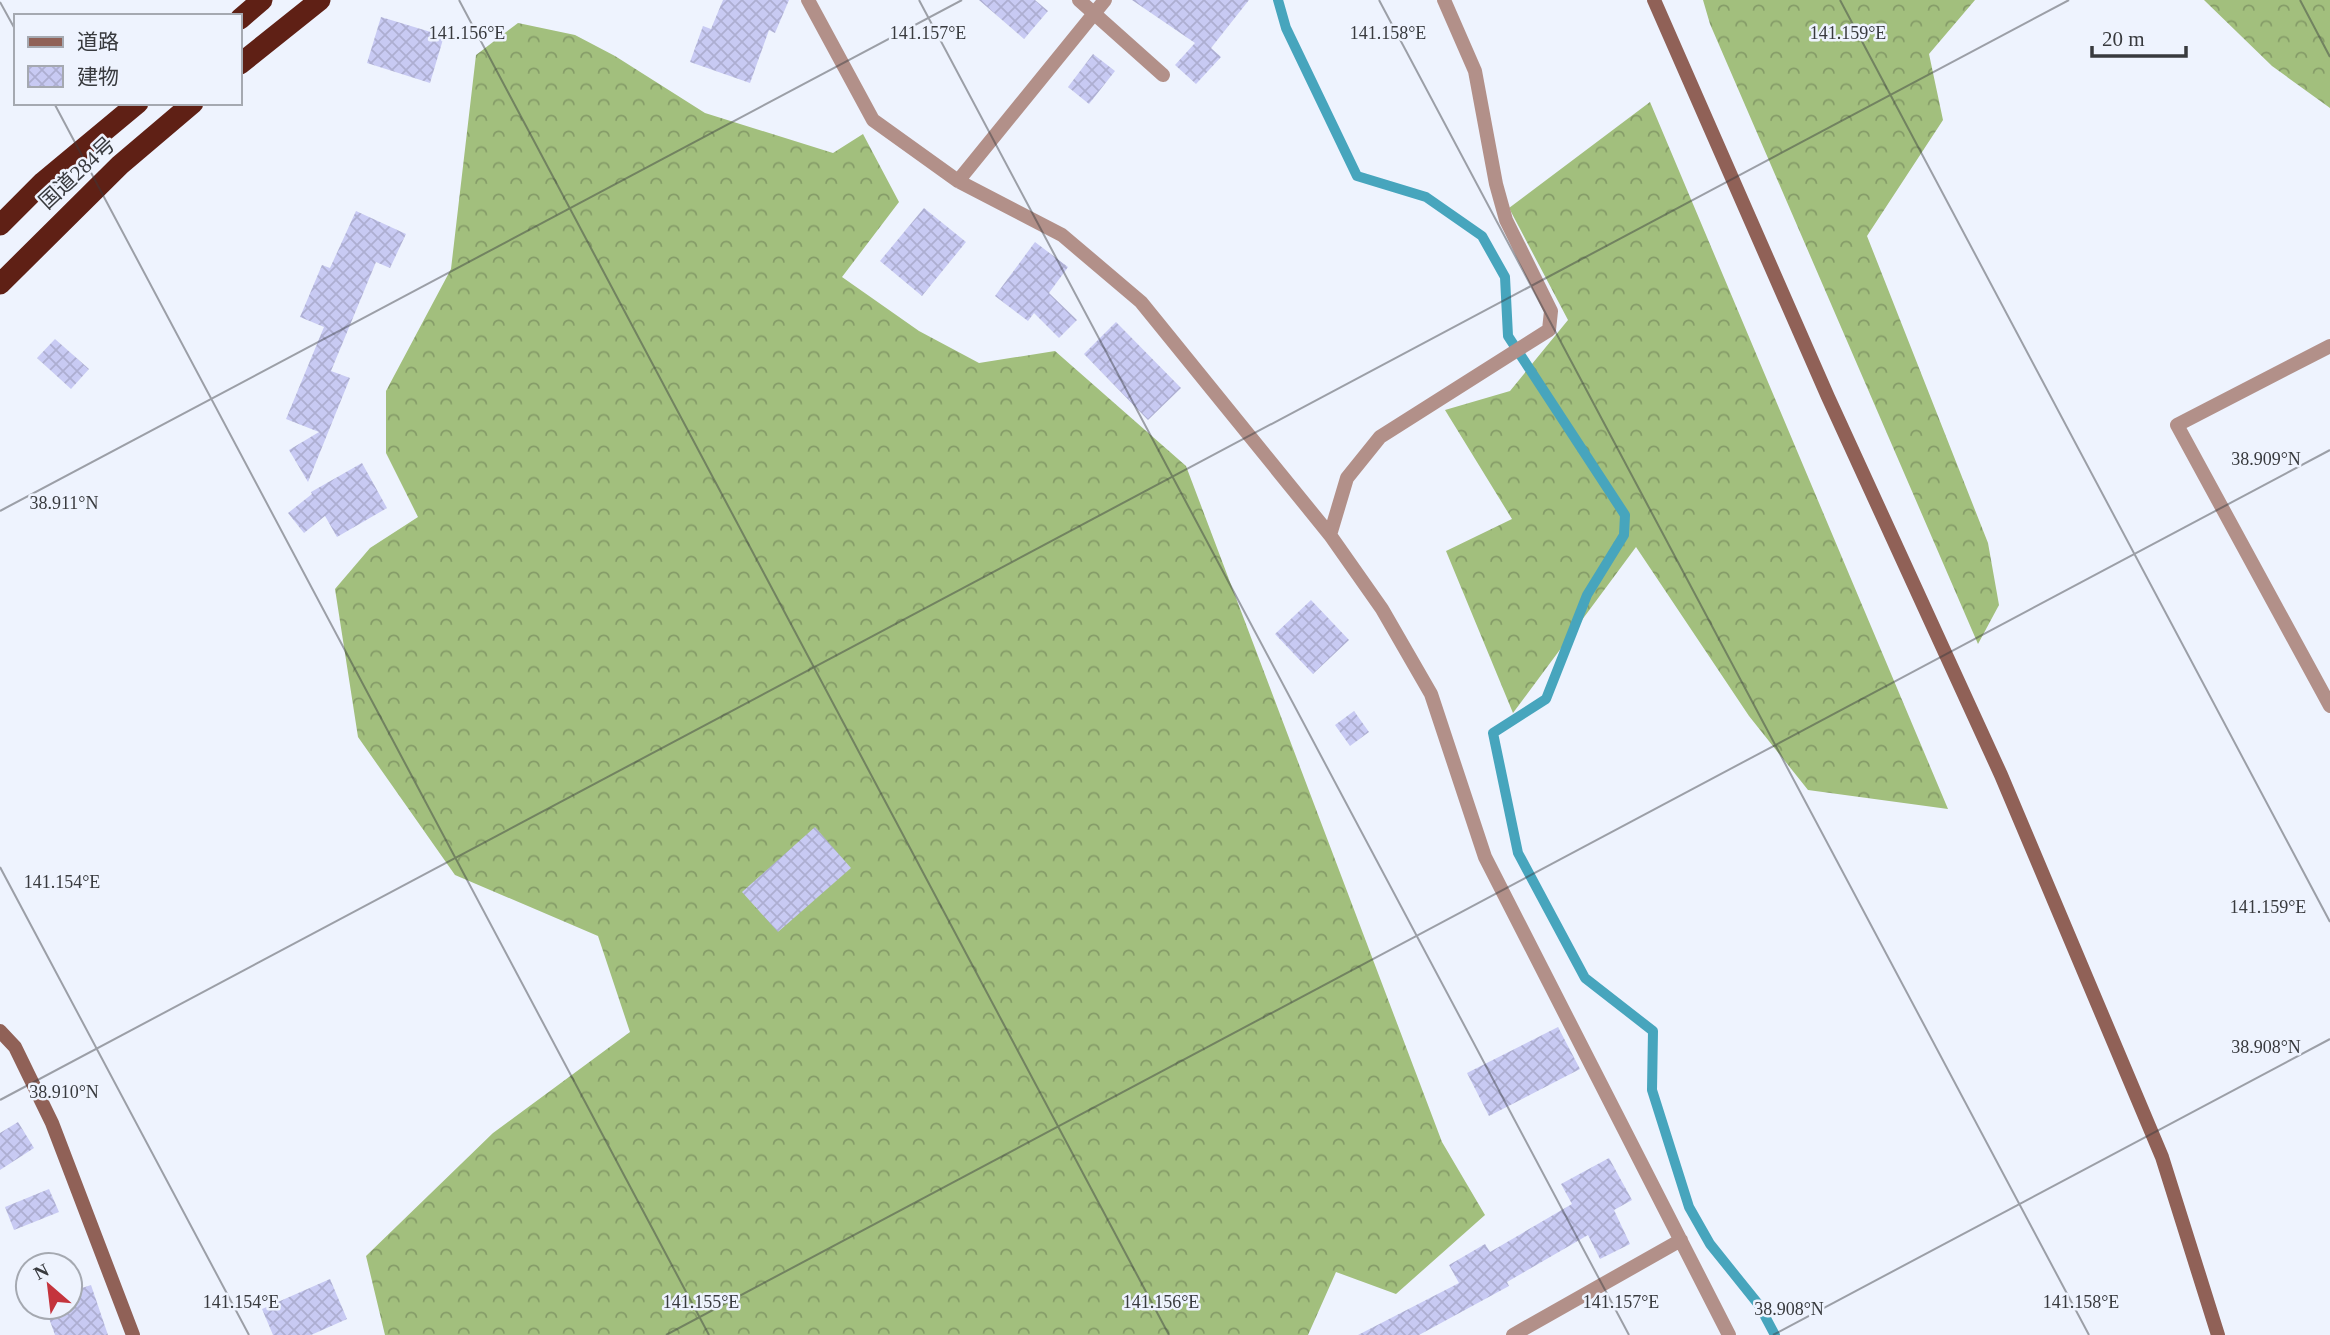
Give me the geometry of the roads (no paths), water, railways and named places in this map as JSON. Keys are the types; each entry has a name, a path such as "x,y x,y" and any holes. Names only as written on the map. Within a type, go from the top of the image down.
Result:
{"highway":[{"path":"242,17 262,0"},
{"path":"242,62 320,0"},
{"name":"国道284号","path":"0,225 43,182 136,105"},
{"name":"国道284号","path":"0,284 120,165 190,105"}],"street":[{"path":"808,0 873,120 958,181 1062,235 1141,302 1331,535 1382,609 1431,694 1485,857 1729,1335"},
{"path":"1079,0 1163,75"},
{"path":"958,181 1105,0"},
{"path":"1331,535 1347,478 1380,437 1549,330 1551,312 1506,220 1496,184 1475,71 1444,0"},
{"path":"1654,0 1828,397 2007,788 2162,1157 2218,1335"},
{"path":"2330,346 2177,425 2330,706"},
{"path":"0,1031 15,1047 52,1123 133,1335"},
{"path":"1513,1335 1681,1240"}],"waterway":[{"path":"1278,0 1286,28 1357,176 1426,197 1482,236 1505,277 1508,336 1625,515 1624,535 1587,595 1546,699 1493,733 1518,853 1585,978 1653,1031 1652,1090 1689,1207 1710,1244 1759,1305 1775,1335"}]}
